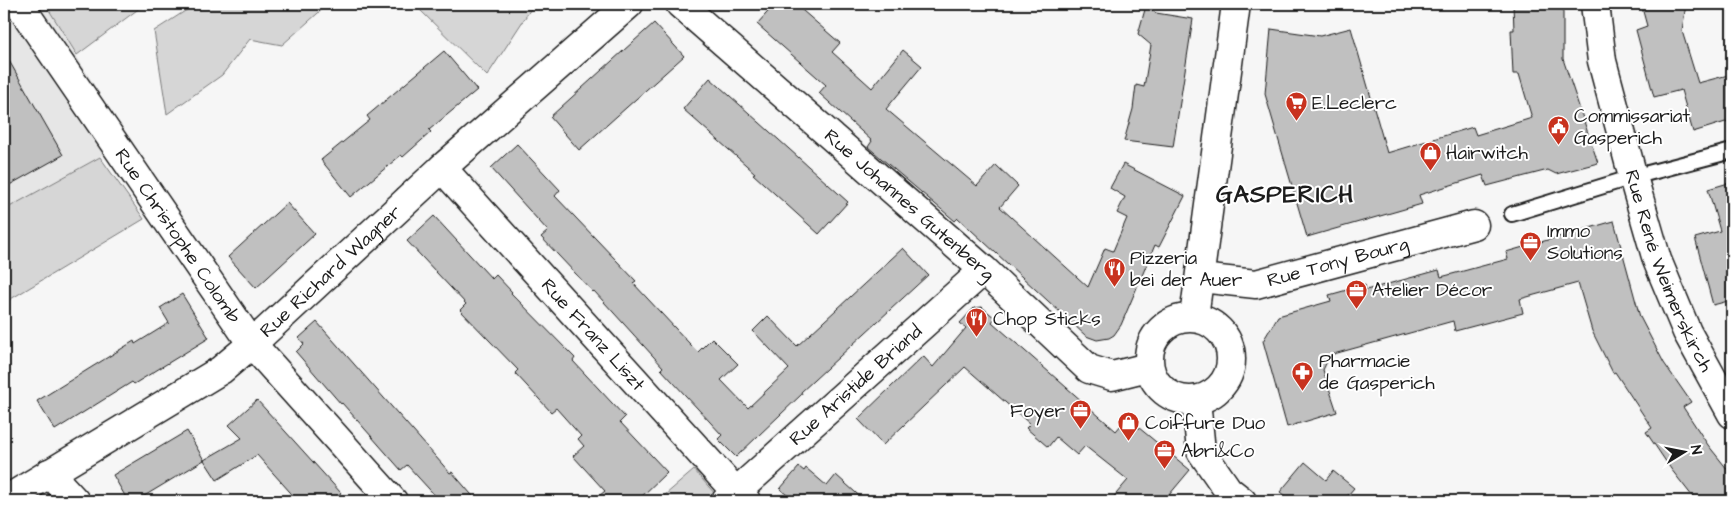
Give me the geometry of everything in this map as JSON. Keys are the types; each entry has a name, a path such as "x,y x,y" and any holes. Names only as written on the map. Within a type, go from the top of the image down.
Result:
{"street":[{"name":"Rue Christophe Colomb","path":"19,4 252,344 393,501"},
{"name":"Rue Richard Wagner","path":"4,501 221,370 252,344 442,168 629,4"},
{"name":"Rue Johannes Gutenberg","path":"680,4 984,270 1089,369 1112,376 1148,367"},
{"path":"1194,317 1236,4"},
{"name":"Rue René Weimerskirch","path":"1595,4 1602,61 1657,260 1687,332 1732,414"},
{"name":"Rue Franz Liszt","path":"442,168 736,498"},
{"name":"Rue Tony Bourg","path":"1200,278 1256,284 1474,224"},
{"name":"Rue Aristide Briand","path":"736,498 984,270"},
{"path":"1194,317 1209,322 1220,331 1228,344 1231,358 1229,373 1221,386 1209,395 1196,400 1183,400 1171,396 1161,388 1148,367 1149,351 1155,336 1165,325 1179,319 1194,317"},
{"path":"1196,400 1201,451 1230,497"},
{"path":"50,473 76,501"}],"lane":[{"path":"1512,214 1633,177 1732,151"}],"shaded area":[{"path":"4,4 49,4 49,10 128,141 4,210"},
{"path":"49,4 145,4 77,55 49,10"},
{"path":"196,4 326,4 326,6 282,45 250,39 222,75 167,114 154,31"},
{"path":"414,4 534,4 487,76"},
{"path":"100,157 144,219 4,303 4,210"},
{"path":"694,470 716,495 709,501 658,501"}],"building":[{"path":"775,4 795,4 840,43 832,52 872,88 903,50 922,66 886,109 977,186 996,165 1018,186 1000,207 1088,287 1105,248 1113,251 1127,218 1117,213 1125,197 1110,188 1123,164 1185,196 1159,247 1155,245 1121,325 1114,335 1097,340 1086,336 958,218 955,221 868,147 872,141 819,93 826,85 757,24"},
{"path":"1513,4 1563,4 1563,59 1598,163 1556,174 1548,170 1487,186 1483,175 1419,195 1422,204 1307,237 1265,94 1271,29 1320,36 1351,28 1387,153 1473,127 1476,135 1532,118 1519,74 1513,74 1511,30 1514,30"},
{"path":"1641,4 1686,4 1682,31 1698,83 1732,74 1732,120 1693,132 1681,90 1654,97 1636,30 1647,26"},
{"path":"1146,6 1156,13 1193,19 1173,147 1124,141 1133,109 1136,85 1144,87 1151,45 1138,34"},
{"path":"654,23 684,56 579,150 550,117"},
{"path":"444,51 477,90 429,130 431,132 403,157 401,155 351,197 321,160 370,120 367,116"},
{"path":"4,52 63,155 4,188"},
{"path":"710,78 848,202 819,234 753,174 755,173 683,109"},
{"path":"517,144 560,190 555,196 636,281 633,283 698,352 712,338 738,364 721,380 748,408 789,369 753,331 768,316 797,346 903,248 928,275 801,392 802,394 736,457 718,439 722,435 661,369 663,367 594,291 541,237 548,231 491,168"},
{"path":"1732,182 1732,300 1713,305 1695,238 1720,231 1708,189"},
{"path":"287,203 315,234 256,288 228,257"},
{"path":"434,216 492,279 496,275 511,293 575,358 573,361 625,417 620,422 667,472 637,501 593,501 605,491 573,456 584,446 578,439 581,436 556,408 551,412 515,373 518,370 460,310 466,304 407,241"},
{"path":"1614,221 1640,317 1664,363 1691,402 1683,407 1708,445 1732,475 1732,501 1696,501 1671,469 1646,432 1652,428 1615,372 1613,373 1592,331 1578,283 1520,299 1523,313 1455,331 1453,321 1330,355 1323,370 1337,412 1287,427 1263,341 1278,316 1331,301 1329,295 1365,285 1366,290 1439,270 1441,277 1508,259 1506,252"},
{"path":"182,294 209,338 134,384 132,382 55,430 37,401 134,341 135,344 169,323 160,308"},
{"path":"982,307 995,318 992,322 1116,431 1127,418 1190,470 1164,501 1110,501 1128,480 1085,446 1077,455 1056,437 1048,447 1026,428 1030,424 965,367 883,445 858,419 923,356 933,367 966,328 960,323 974,308"},
{"path":"317,322 477,501 440,501 407,465 401,470 341,404 296,352 304,344 299,338"},
{"path":"257,400 341,493 331,501 298,501 257,455 217,480 204,460 242,438 229,425"},
{"path":"187,431 204,460 136,501 128,501 113,475"},
{"path":"1305,462 1326,480 1333,471 1354,488 1343,501 1291,501 1280,492"},
{"path":"799,467 804,471 806,468 827,486 836,475 865,501 794,501 780,489"}],"place":[{"name":"E.Leclerc","path":"1296,122"},
{"name":"Commissariat Gasperich","path":"1558,146"},
{"name":"Hairwitch","path":"1430,172"},
{"name":"Immo Solutions","path":"1531,261"},
{"name":"Pizzeria bei der Auer","path":"1114,288"},
{"name":"Atelier Décor","path":"1356,309"},
{"name":"Chop Sticks","path":"977,338"},
{"name":"Pharmacie de Gasperich","path":"1303,391"},
{"name":"Foyer","path":"1081,430"},
{"name":"Coiffure Duo","path":"1129,442"},
{"name":"Abri&Co","path":"1165,470"}],"district":[{"name":"GASPERICH","path":"1285,195"}]}
